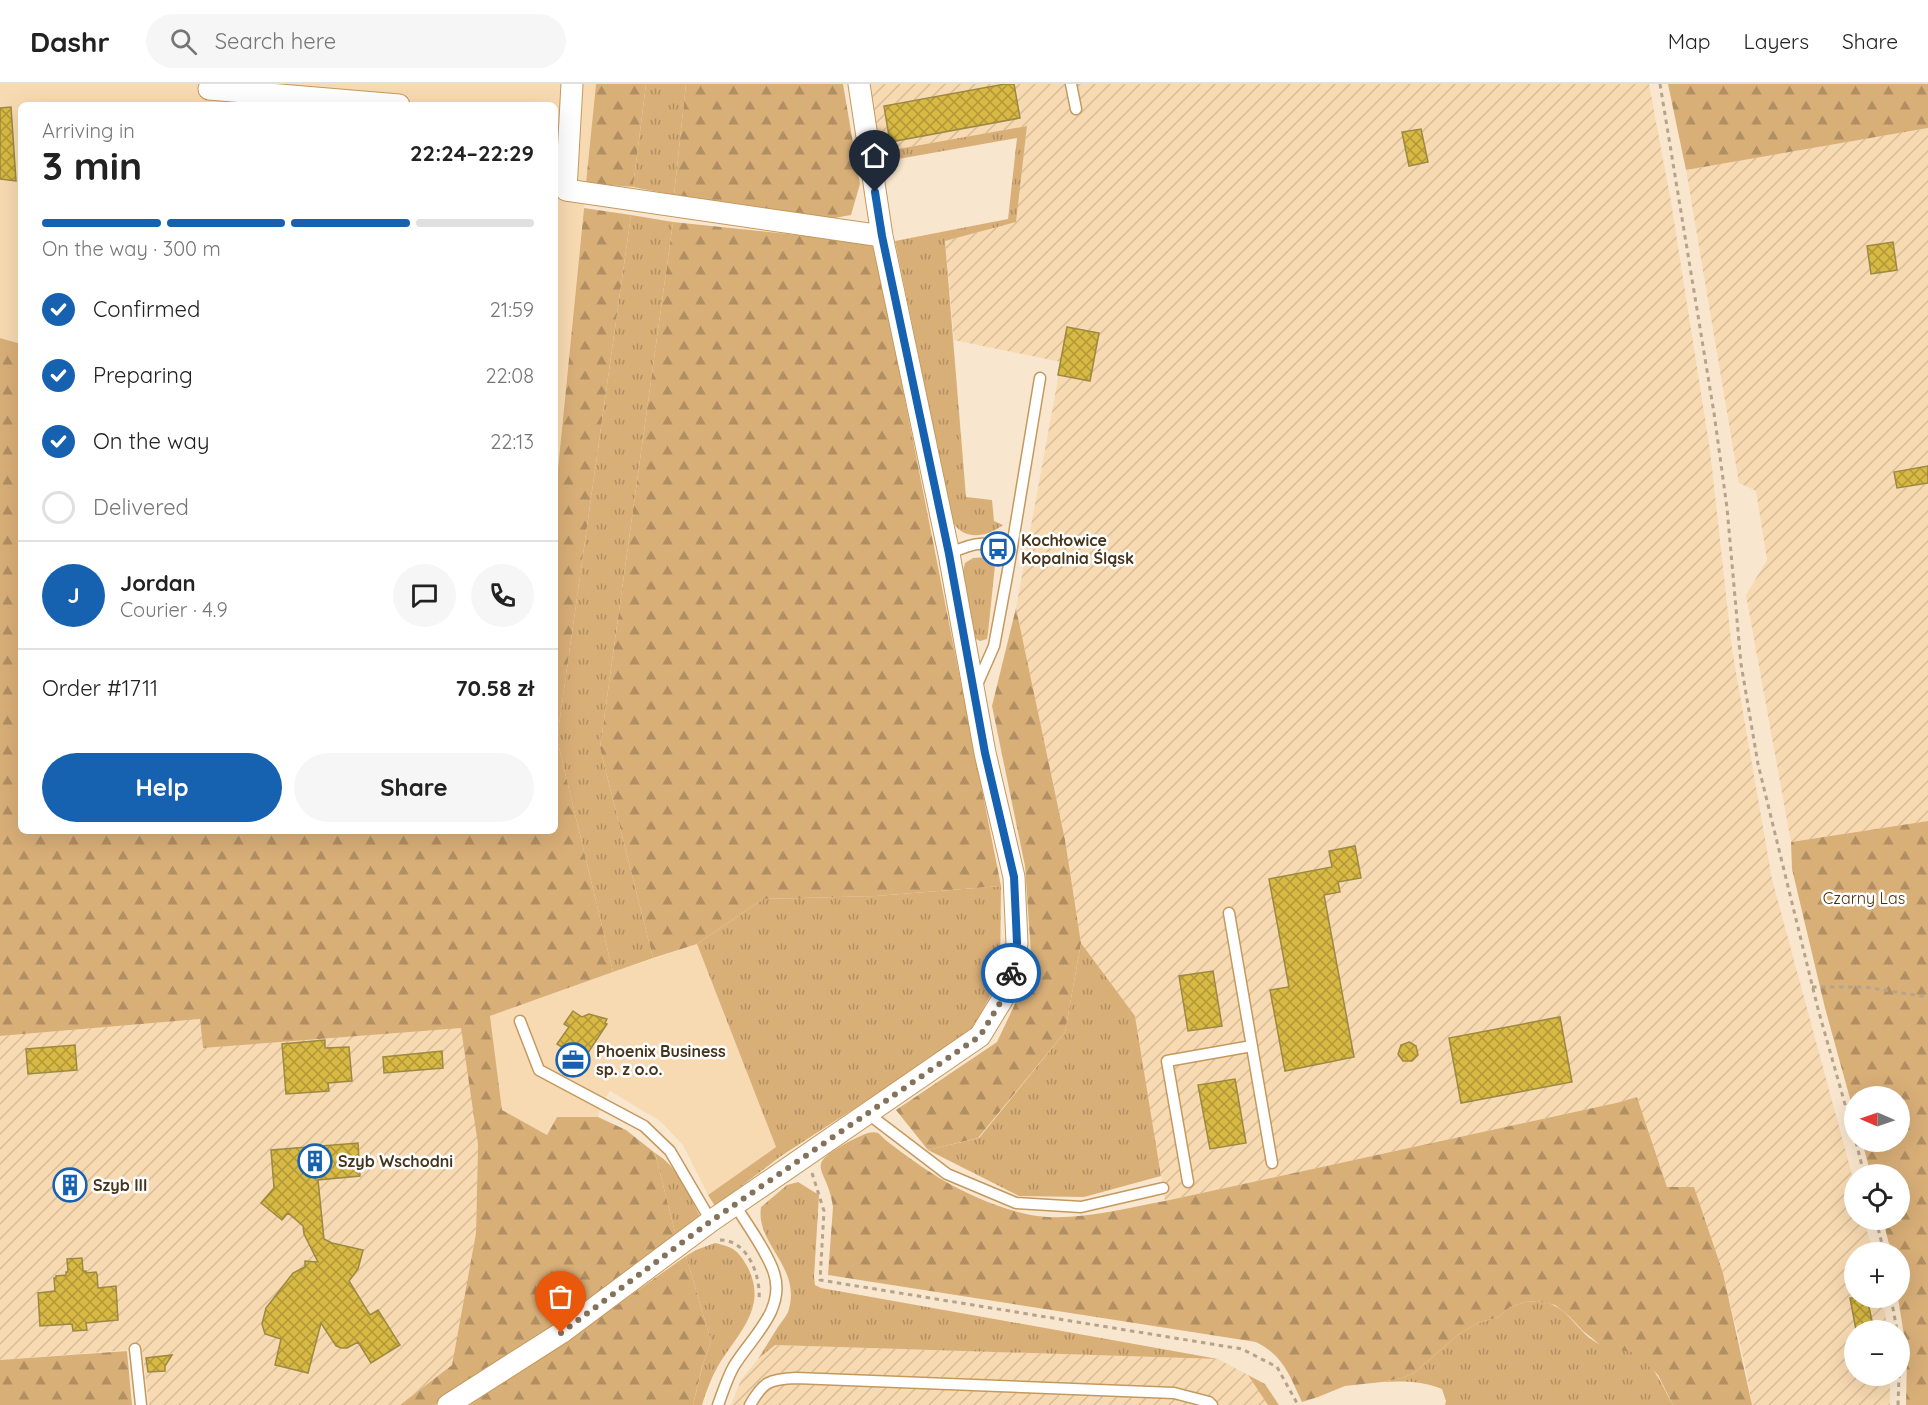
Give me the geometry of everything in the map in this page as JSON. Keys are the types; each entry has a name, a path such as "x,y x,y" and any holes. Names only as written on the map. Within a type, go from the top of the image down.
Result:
{"street":[{"path":"572,84 563,115 566,190 882,236"},
{"path":"448,1405 561,1333 713,1231 735,1205 980,1036 1008,990 1017,943 1014,877 985,753 949,554 882,236 859,84"},
{"path":"209,89 363,102"}],"lane":[{"path":"1071,84 1076,109"},
{"path":"975,690 994,646 1040,378"},
{"path":"949,554 983,543 993,545 998,549 1005,555 1009,565"},
{"path":"1229,913 1272,1162"},
{"path":"520,1021 539,1070 644,1126 670,1151 713,1231"},
{"path":"1188,1182 1167,1061 1252,1046"},
{"path":"867,1113 947,1174 1016,1203 1081,1207 1163,1188"},
{"path":"718,1405 733,1367 770,1316 776,1302 777,1287 774,1273 735,1205"},
{"path":"135,1349 141,1405"},
{"path":"750,1405 760,1388 777,1379 796,1378 1174,1393 1209,1402 1212,1405"}],"path":[{"path":"1660,84 1727,508 1741,664 1758,764 1812,987 1844,1101"},
{"path":"1812,987 1864,987 1928,997"},
{"path":"802,1159 811,1172 824,1211 820,1280 1242,1349 1277,1367 1298,1405"},
{"path":"713,1231 742,1249 750,1260 758,1278 759,1305"},
{"path":"1898,1405 1899,1386"}],"shaded area":[{"path":"0,84 596,84 558,469 558,102 18,102 18,343 0,338"},
{"path":"870,84 1649,84 1671,202 1710,450 1732,649 1772,879 1844,1152 1849,1164 1844,1164 1844,1230 1867,1230 1870,1242 1844,1242 1844,1308 1884,1308 1886,1320 1844,1320 1844,1386 1890,1386 1890,1405 1752,1405 1723,1273 1694,1187 1667,1187 1637,1097 1165,1201 1135,1016 1081,943 1065,840 1016,608 1061,362 954,340 945,241 1015,222 1027,126 881,152"},
{"path":"1928,128 1928,821 1791,842 1746,595 1767,560 1756,491 1739,483 1686,170"},
{"path":"697,944 776,1147 708,1195 683,1145 660,1121 610,1091 601,1104 598,1117 557,1117 547,1135 502,1110 490,1016"},
{"path":"200,1019 203,1048 462,1027 478,1145 476,1233 452,1365 400,1405 149,1405 142,1349 0,1360 0,1036"},
{"path":"775,1345 1218,1359 1248,1375 1269,1405 731,1405 741,1380 758,1359"}],"green space":[{"path":"596,84 646,84 633,187 586,183"},
{"path":"646,84 686,84 674,195 633,187"},
{"path":"686,84 843,84 860,184 851,215 829,219 674,195"},
{"path":"1668,84 1928,84 1928,128 1686,170"},
{"path":"1027,126 1016,222 945,241 966,497 992,500 994,521 1003,525 990,532 970,535 958,529 953,523 895,241 1008,219 1017,138 881,162 881,152"},
{"path":"584,208 631,215 558,732 558,469"},
{"path":"631,215 673,222 600,748 653,958 613,972 558,743"},
{"path":"673,222 874,243 1001,886 876,896 763,899 697,944 653,958 600,748"},
{"path":"0,338 18,343 18,834 558,834 558,743 613,972 490,1016 502,1110 547,1135 557,1117 598,1117 626,1130 655,1153 676,1236 558,1328 435,1405 400,1405 452,1365 476,1233 478,1145 461,1028 203,1048 200,1019 0,1036"},
{"path":"973,558 985,558 995,565 987,639 980,641 974,638 962,575 965,563"},
{"path":"1016,608 1065,840 1081,943 1065,1032 978,1138 928,1150 896,1110 997,1042 1032,968 1025,866 992,706"},
{"name":"Czarny Las","path":"1928,821 1928,1405 1906,1405 1906,1386 1910,1386 1910,1320 1902,1320 1900,1308 1910,1308 1910,1242 1888,1242 1886,1230 1910,1230 1910,1164 1868,1164 1865,1152 1910,1152 1910,1086 1847,1086 1825,1008 1792,869 1791,842"},
{"path":"1001,886 1000,976 971,1033 781,1156 715,1206 708,1195 776,1147 697,944 763,899 876,896"},
{"path":"1081,943 1135,1016 1161,1176 1084,1197 1019,1196 928,1150 979,1138 1065,1032"},
{"path":"1637,1097 1667,1187 1694,1187 1723,1273 1752,1405 1673,1405 1658,1375 1646,1363 1631,1352 1603,1347 1555,1305 1537,1301 1510,1307 1499,1317 1478,1323 1460,1333 1414,1373 1382,1382 1345,1386 1302,1402 1285,1367 1273,1353 1256,1342 828,1275 833,1207 821,1168 822,1162 836,1149 868,1133 878,1133 934,1175 978,1198 1020,1213 1062,1217 1106,1212 1165,1201"},
{"path":"655,1153 676,1173 701,1218 676,1236"},
{"path":"798,1182 819,1195 814,1277 815,1285 821,1288 1218,1359 775,1345 758,1359 787,1314 791,1296 784,1269 765,1233 761,1221 761,1207 787,1185"},
{"path":"715,1243 731,1248 741,1256 753,1281 755,1294 748,1319 715,1371 702,1405 693,1405 711,1341 686,1256"},
{"path":"686,1256 711,1341 693,1405 469,1405 545,1356"},
{"path":"1537,1301 1561,1309 1584,1333 1598,1343 1630,1351 1645,1360 1656,1374 1673,1405 1445,1405 1442,1389 1412,1382 1382,1382 1414,1373 1460,1333 1478,1323 1499,1317 1510,1307"},
{"path":"127,1351 132,1405 0,1405 0,1360"},
{"path":"1248,1375 1265,1384 1279,1405 1268,1405"}],"building":[{"path":"1014,84 1020,118 890,142 884,106"},
{"path":"11,107 16,181 0,179 0,108"},
{"path":"1421,129 1428,162 1409,166 1402,132"},
{"path":"1893,242 1897,270 1871,274 1867,246"},
{"path":"1067,327 1099,333 1090,381 1058,375"},
{"path":"1928,466 1928,483 1897,488 1894,472"},
{"path":"1355,846 1361,878 1338,882 1340,892 1324,895 1354,1057 1285,1071 1270,990 1289,987 1269,879 1332,867 1329,851"},
{"path":"1213,971 1222,1026 1188,1031 1179,976"},
{"path":"573,1011 582,1017 589,1014 607,1019 605,1023 607,1024 576,1071 558,1060 565,1049 557,1044 569,1027 564,1024"},
{"path":"1560,1017 1572,1082 1461,1103 1449,1038"},
{"path":"325,1040 325,1048 349,1047 352,1081 328,1083 329,1091 286,1094 282,1044"},
{"path":"1409,1042 1416,1046 1418,1055 1412,1061 1403,1061 1398,1054 1401,1045"},
{"path":"75,1045 77,1070 28,1074 26,1049"},
{"path":"442,1051 443,1068 384,1073 383,1057"},
{"path":"1235,1079 1246,1143 1210,1149 1198,1085"},
{"path":"358,1143 360,1176 318,1180 324,1239 363,1250 358,1269 349,1281 370,1315 378,1310 400,1345 371,1363 358,1342 347,1348 336,1346 321,1323 308,1373 275,1365 281,1339 265,1334 262,1324 266,1308 293,1273 305,1267 305,1261 318,1262 304,1234 303,1226 288,1213 282,1220 261,1203 274,1188 271,1150"},
{"path":"82,1258 83,1271 96,1272 98,1288 116,1286 118,1320 86,1323 87,1330 73,1331 72,1324 40,1326 38,1293 55,1291 54,1278 66,1275 68,1272 67,1259"},
{"path":"1852,1308 1869,1308 1872,1320 1854,1320"},
{"path":"172,1355 165,1366 165,1371 148,1372 146,1358"}],"way so far":[{"path":"561,1333 711,1221 980,1036 1008,990 1011,973"}],"place":[{"name":"Kochłowice Kopalnia Śląsk","path":"998,549"},
{"name":"Phoenix Business sp. z o.o.","path":"573,1060"},
{"name":"Szyb Wschodni","path":"315,1161"},
{"name":"Szyb III","path":"70,1185"}],"route":[{"path":"875,192 882,236 949,554 985,753 1014,877 1017,943 1011,973"}]}
